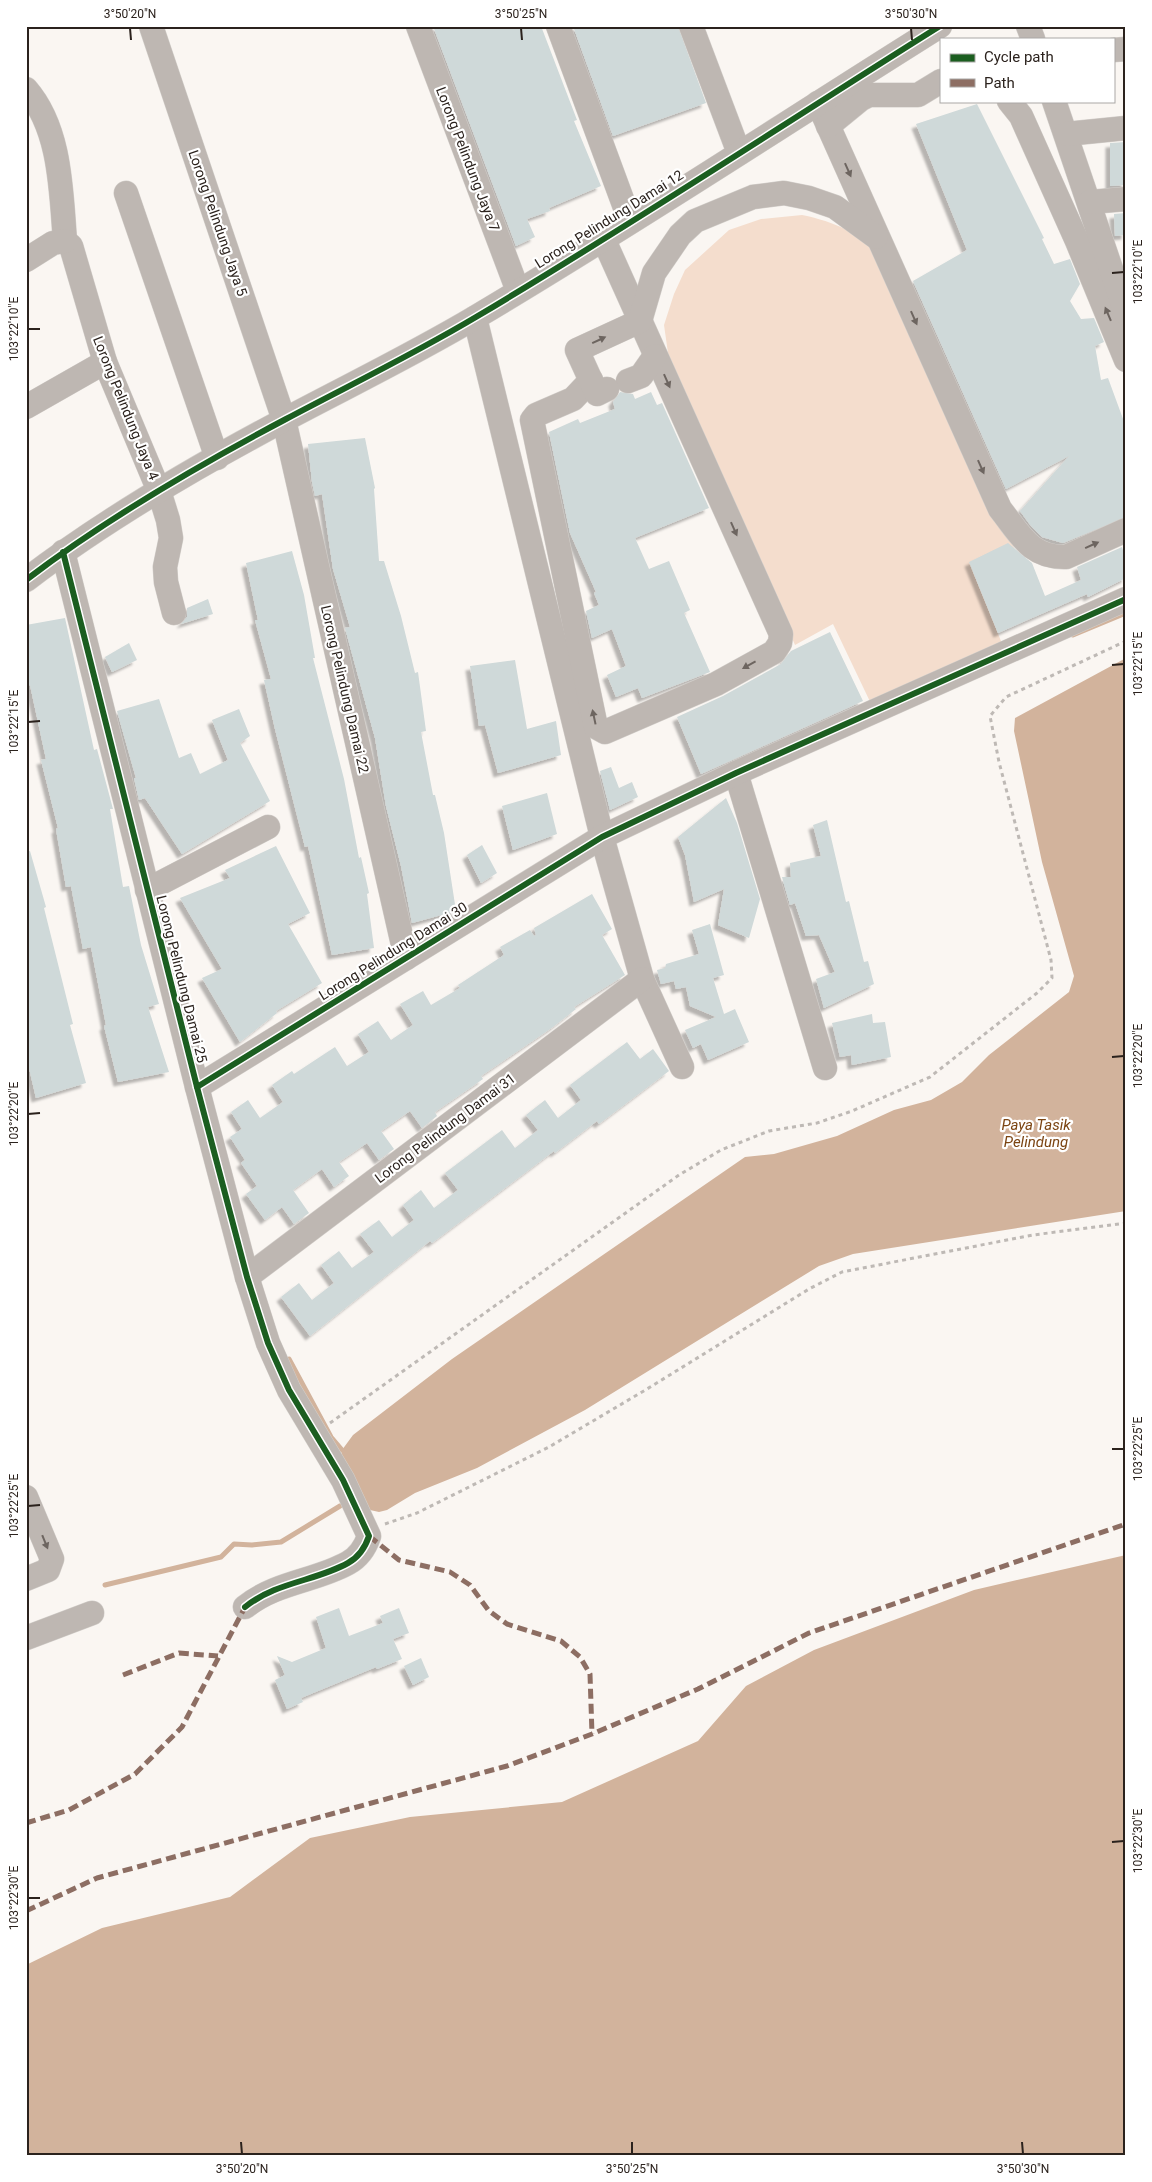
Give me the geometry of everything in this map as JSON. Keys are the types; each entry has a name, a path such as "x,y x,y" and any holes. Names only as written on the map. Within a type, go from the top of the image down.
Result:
{"street":[{"name":"Lorong Pelindung Jaya 5","path":"151,26 284,420"},
{"name":"Lorong Pelindung Jaya 7","path":"418,26 518,291"},
{"path":"558,26 630,221"},
{"path":"692,26 739,153"},
{"name":"Lorong Pelindung Damai 12","path":"26,580 63,552 159,491 284,420 386,368 475,318 940,26"},
{"path":"1028,26 1033,38"},
{"path":"828,126 861,99 869,95 910,96 918,94 940,82"},
{"path":"26,89 50,128 61,191 65,242 53,243 26,260"},
{"path":"1010,102 1021,116 1077,241 1126,360"},
{"path":"1054,102 1120,279 1126,313"},
{"path":"818,103 1000,509 1027,545 1042,554 1066,557 1126,530"},
{"path":"1066,134 1126,128"},
{"path":"126,193 217,458"},
{"path":"609,383 577,350 640,321 654,273 680,235 695,221 752,197 784,193 808,198 835,207 879,240"},
{"path":"1090,202 1126,198"},
{"path":"603,238 781,634 780,643 774,652 716,684 605,732 596,727 532,420 536,415 609,383 641,376 655,356"},
{"name":"Lorong Pelindung Jaya 4","path":"65,242 71,246 105,362 159,491 170,529 171,538 165,567 166,582 174,613"},
{"path":"475,318 602,837 642,979 682,1067"},
{"path":"26,407 105,362"},
{"name":"Lorong Pelindung Damai 22","path":"284,420 406,958"},
{"name":"Lorong Pelindung Damai 25","path":"63,552 147,890 247,1277 268,1343 289,1390 343,1480 364,1528"},
{"name":"Lorong Pelindung Damai 30","path":"197,1087 602,837 736,773 1126,599"},
{"path":"736,773 825,1068"},
{"path":"147,890 268,827"},
{"name":"Lorong Pelindung Damai 31","path":"247,1277 642,979"},
{"path":"26,1497 52,1558 48,1570 26,1578"},
{"path":"245,1607 256,1598 272,1590 348,1563 366,1547 364,1528"},
{"path":"26,1638 92,1613"}],"path":[{"path":"364,1528 417,1513 549,1447 809,1289 842,1272 1033,1235 1126,1223"}],"shaded area":[{"path":"802,215 846,229 885,254 1015,550 973,572 1003,646 874,710 833,624 795,645 668,353 664,325 674,294 685,270 729,230 761,219"}],"water":[{"name":"Paya Tasik Pelindung","path":"1126,658 1126,1211 853,1254 819,1266 585,1410 477,1468 415,1493 387,1510 379,1512 370,1510 341,1458 342,1450 353,1435 452,1359 745,1157 774,1154 837,1136 894,1110 931,1100 962,1082 989,1055 1069,992 1074,976 1042,862 1014,731 1015,718"},
{"path":"1126,1555 1126,2156 26,2156 26,1965 102,1928 230,1897 310,1838 410,1817 562,1802 698,1741 746,1686 814,1650 974,1590"}],"building":[{"path":"433,26 541,26 577,120 574,121 601,186 549,208 550,211 527,219 535,237 516,246"},
{"path":"573,26 678,26 706,103 613,136"},
{"path":"977,104 1044,238 1042,239 1054,264 1070,259 1080,284 1070,301 1081,319 1094,318 1104,342 1095,346 1101,380 1108,378 1126,427 1126,517 1063,543 1042,537 1020,511 1069,456 1006,489 913,281 967,250 916,124"},
{"path":"1126,142 1126,185 1110,186 1110,143"},
{"path":"1126,213 1126,235 1115,236 1114,214"},
{"path":"620,392 633,394 635,399 651,392 657,405 662,403 709,508 635,538 649,569 669,561 690,610 684,613 710,672 642,698 638,688 616,697 607,675 626,666 612,629 592,638 586,611 599,605 594,593 596,592 570,533 549,432 578,419 580,423 615,409 613,402"},
{"path":"365,438 375,488 379,561 384,561 401,616 415,673 418,672 426,731 421,732 433,795 435,795 444,833 456,911 412,923 401,866 386,806 375,738 345,628 350,627 333,569 322,494 315,496 308,444"},
{"path":"1008,543 1032,563 1045,596 1081,580 1077,567 1122,547 1126,560 1126,578 1088,597 1087,594 998,633 969,562"},
{"path":"292,551 304,595 315,658 313,658 344,779 359,858 361,857 369,893 367,894 374,948 332,955 308,846 305,847 264,680 271,679 255,620 258,620 246,563"},
{"path":"208,599 213,614 181,624 187,617 187,608"},
{"path":"65,618 94,750 97,749 113,809 110,809 123,887 129,886 141,945 159,1004 148,1007 169,1072 118,1082 104,1026 106,1025 91,947 83,949 71,886 66,887 56,829 58,828 41,760 46,759 30,685 26,686 26,625"},
{"path":"830,632 863,701 701,774 677,717 723,696 781,664 791,651"},
{"path":"129,643 137,660 112,672 105,657"},
{"path":"515,660 527,729 556,721 561,755 498,773 485,725 479,726 470,666"},
{"path":"159,699 179,758 191,753 200,774 228,760 212,720 239,709 250,736 240,743 270,801 182,854 145,798 139,800 134,778 136,778 117,711"},
{"path":"611,767 619,788 632,782 638,797 610,810 600,771"},
{"path":"547,793 557,834 513,850 502,806"},
{"path":"726,798 737,823 760,899 749,938 718,925 724,889 694,902 685,855 678,837"},
{"path":"827,820 846,902 849,901 864,962 868,961 874,984 824,1008 816,979 835,972 819,935 806,936 795,903 790,905 782,877 791,877 790,863 821,856 813,825"},
{"path":"482,845 497,873 481,883 467,855"},
{"path":"276,846 310,913 288,924 322,983 276,1011 277,1013 240,1042 202,978 222,969 180,898 230,878 225,870"},
{"path":"30,851 46,907 44,908 73,1024 70,1025 86,1083 36,1098 26,1055 26,852"},
{"path":"592,894 612,929 602,935 625,975 574,1007 576,1009 553,1027 481,1076 483,1079 435,1112 437,1116 422,1128 410,1111 381,1131 394,1149 379,1160 367,1143 339,1162 349,1176 334,1187 322,1169 293,1190 309,1213 294,1224 282,1207 265,1220 246,1194 257,1186 241,1163 245,1160 230,1137 242,1129 231,1112 248,1100 260,1118 283,1102 272,1085 292,1071 294,1074 335,1047 347,1066 369,1052 358,1034 378,1021 391,1040 413,1025 400,1004 423,991 431,1005 460,988 458,985 504,955 500,947 530,930 534,936 536,935 534,928"},
{"path":"710,924 724,975 713,978 724,1014 735,1009 749,1042 708,1060 701,1044 693,1048 685,1030 716,1017 690,1006 686,987 676,989 674,981 661,984 657,970 665,968 666,964 699,954 692,930"},
{"path":"872,1014 873,1023 885,1022 891,1057 852,1065 851,1055 840,1057 832,1023"},
{"path":"627,1042 640,1059 653,1049 669,1071 599,1124 597,1121 555,1153 554,1151 432,1243 430,1241 310,1336 281,1297 299,1283 312,1300 334,1283 321,1265 339,1251 352,1268 374,1252 360,1234 379,1220 392,1237 414,1220 403,1205 421,1190 434,1208 458,1190 445,1173 502,1130 515,1148 538,1130 526,1115 545,1100 558,1118 581,1100 570,1085"},
{"path":"339,1608 349,1636 383,1623 380,1616 399,1608 409,1633 393,1639 402,1659 377,1669 376,1667 301,1698 303,1702 287,1709 275,1680 285,1675 277,1656 292,1662 326,1648 316,1617"},
{"path":"421,1658 429,1677 413,1685 404,1666"}],"waterway":[{"path":"1073,635 1126,613"},
{"path":"289,1359 331,1437 342,1450"},
{"path":"105,1585 221,1557 234,1544 252,1545 281,1542 340,1506"}],"marked path":[{"path":"26,1911 97,1878 507,1766 592,1734 698,1689 809,1633 1126,1524"},
{"path":"369,1536 399,1560 450,1572 470,1585 489,1611 507,1624 561,1641 580,1657 590,1674 592,1734"},
{"path":"26,1823 69,1810 135,1774 182,1727 245,1607"},
{"path":"123,1675 179,1653 218,1656"}],"cycle path":[{"path":"26,580 88,535 186,474 429,344 535,282 940,26"},
{"path":"63,552 197,1087 247,1277 268,1343 289,1390 343,1480 369,1536 361,1552 348,1563 323,1574 270,1592 245,1607"},
{"path":"197,1087 602,837 736,773 1126,599"}]}
